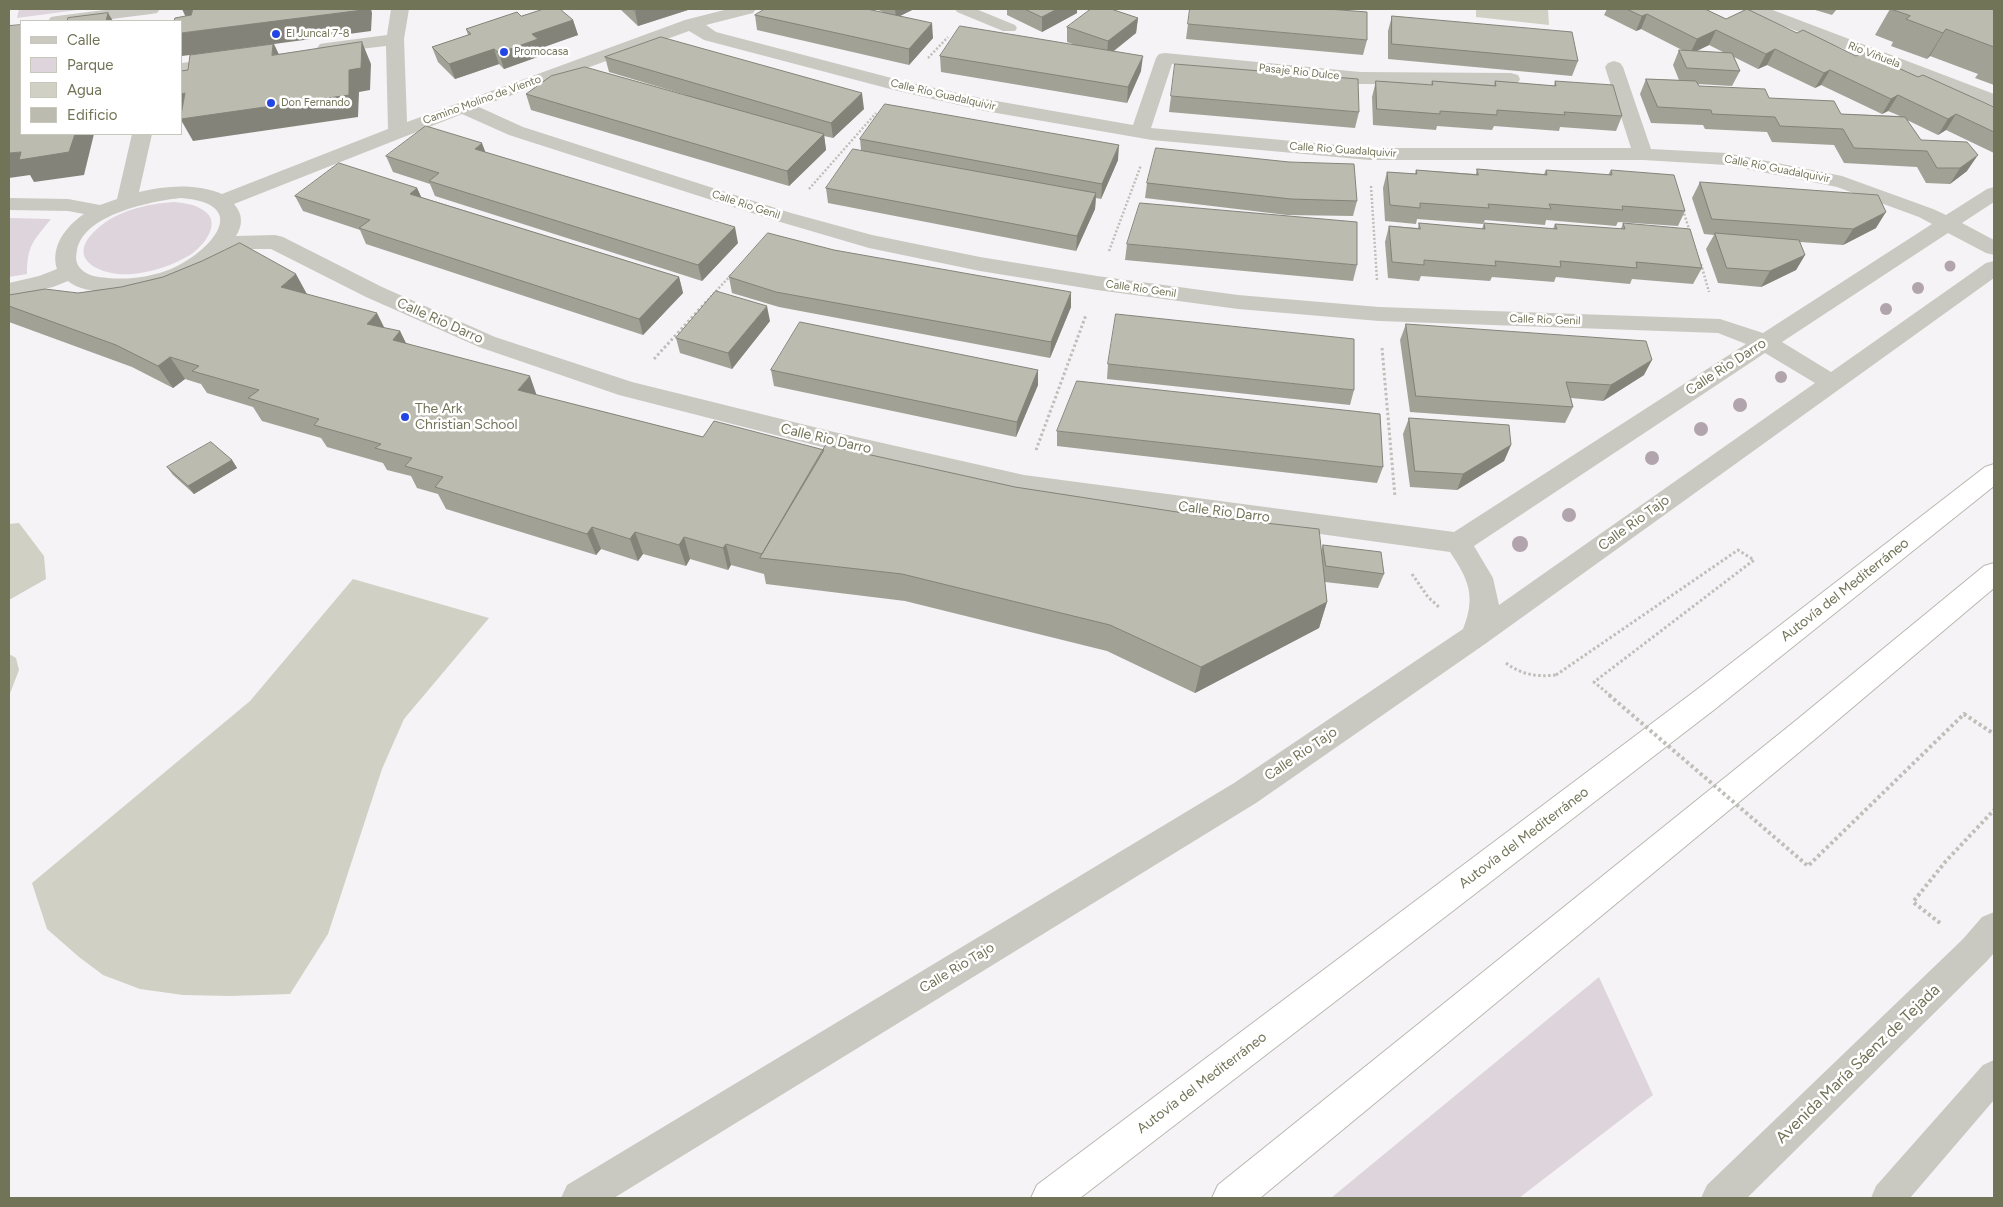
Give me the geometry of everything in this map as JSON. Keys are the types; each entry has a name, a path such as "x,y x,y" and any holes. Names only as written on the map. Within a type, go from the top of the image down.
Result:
{"highway":[{"name":"Autovía del Mediterráneo","path":"1050,1198 1705,700 1994,473"},
{"path":"1231,1198 1804,732 1994,572"}],"street":[{"path":"398,132 395,38 400,9"},
{"name":"Camino Molino de Viento","path":"222,202 462,107 691,24 747,9"},
{"name":"Rio Viñuela","path":"1755,9 1994,100"},
{"path":"67,20 161,11"},
{"name":"Calle Rio Guadalquivir","path":"691,24 710,36 901,86 985,105 1140,132 1370,154 1643,154 1727,159 1842,182 1926,213 1994,248"},
{"path":"314,50 395,38"},
{"name":"Pasaje Rio Dulce","path":"1140,132 1165,58 1360,78 1511,79"},
{"path":"182,69 238,61"},
{"path":"1614,67 1643,154"},
{"name":"Calle Rio Genil","path":"462,107 516,132 784,217 869,241 980,264 1238,302 1379,314 1720,326 1764,342 1831,382"},
{"path":"126,202 142,135"},
{"path":"181,192 204,195 222,202 230,214 230,228 222,243 206,258 184,270 158,280 130,286 105,286 83,281 69,272 64,258 68,242 82,226 103,212 126,202 154,194 181,192"},
{"name":"Calle Rio Darro","path":"222,243 274,242 374,292 488,342 627,389 834,442 1024,484 1458,543 1994,193"},
{"path":"9,204 68,205 103,212"},
{"name":"Calle Rio Tajo","path":"580,1198 1244,793 1475,636 1994,268"},
{"path":"9,290 45,282 69,272"},
{"path":"1458,543 1482,582 1485,604 1475,636"},
{"name":"Avenida María Sáenz de Tejada","path":"1720,1198 1985,939"}],"lane":[{"path":"963,9 1009,28"},
{"path":"1888,1198 1994,1076"}],"path":[{"path":"1370,154 1379,314 1398,535 1402,559 1428,597 1514,670 1537,678 1556,674 1738,550 1754,560 1594,682 1808,866 1964,714 1994,734"},
{"path":"1666,155 1693,240"},
{"path":"1699,259 1720,326"},
{"path":"1985,939 1913,902 1946,861 1994,810"}],"green space":[{"path":"19,9 85,9 17,18"},
{"path":"174,202 200,208 209,215 211,221 211,227 206,240 190,255 163,268 133,274 110,273 99,269 85,258 84,250 87,240 105,222 133,209"},
{"path":"9,218 51,219 40,232 30,249 27,274 9,277"},
{"path":"1599,977 1653,1095 1519,1198 1331,1198"}],"water":[{"path":"1476,9 1548,9 1549,25 1476,17"},
{"path":"19,523 44,556 46,579 9,600 9,524"},
{"path":"353,579 489,618 404,719 382,769 328,934 290,994 183,995 140,989 103,975 47,929 32,883 250,701"},
{"path":"9,654 16,658 19,670 9,696"}],"building":[{"path":"193,9 363,9 182,33 182,20 174,20 175,18 191,15"},
{"path":"544,9 560,9 573,20 532,34 538,39 499,53 494,49 449,64 432,47 471,34 466,29 517,12 521,16"},
{"path":"765,9 867,9 932,23 909,49 755,15"},
{"path":"1025,9 1057,9 1042,17"},
{"path":"1091,9 1111,9 1138,18 1108,41 1067,27"},
{"path":"1190,9 1328,9 1367,12 1367,40 1188,24"},
{"path":"1627,9 1705,9 1726,19 1747,9 1797,33 1803,30 1856,56 1863,52 1918,77 1923,75 1994,107 1994,132 1956,114 1948,119 1898,95 1891,99 1830,70 1824,73 1775,49 1766,54 1716,30 1697,39 1647,14 1642,16"},
{"path":"1891,9 1994,9 1994,47 1946,29 1943,33 1906,19 1910,16"},
{"path":"108,13 106,20 67,20 68,18"},
{"path":"1392,16 1572,32 1578,61 1392,44"},
{"path":"20,25 20,135 75,135 69,152 19,160 21,152 9,153 9,26"},
{"path":"960,26 1143,56 1128,87 940,56"},
{"path":"661,37 862,93 831,123 605,57"},
{"path":"362,42 361,68 349,70 349,95 182,119 185,93 182,94 182,71 188,70 190,55 273,44 272,55"},
{"path":"1679,50 1732,53 1740,71 1687,68"},
{"path":"1175,64 1358,79 1359,112 1171,96"},
{"path":"585,67 824,134 787,171 526,94 551,76"},
{"path":"1646,79 1696,81 1699,86 1765,89 1769,98 1834,101 1841,114 1905,117 1921,140 1967,142 1978,155 1960,168 1937,168 1927,151 1854,148 1843,129 1780,126 1775,117 1712,114 1711,110 1658,107"},
{"path":"1376,81 1433,85 1432,81 1496,86 1495,81 1556,86 1555,81 1613,85 1622,116 1564,112 1565,115 1497,110 1497,115 1440,111 1440,114 1377,109"},
{"path":"885,104 1119,145 1102,184 860,139"},
{"path":"426,126 482,143 475,149 735,227 698,265 429,181 439,173 386,156"},
{"path":"1156,148 1289,162 1354,164 1357,201 1291,199 1147,183"},
{"path":"853,149 1096,193 1077,236 826,188"},
{"path":"339,163 417,188 410,194 679,277 639,319 359,228 370,220 295,196"},
{"path":"1477,169 1547,175 1546,170 1612,175 1611,170 1674,175 1685,211 1622,206 1623,210 1549,204 1551,209 1488,204 1489,208 1420,203 1420,208 1390,205 1387,172 1417,174 1416,170 1478,175"},
{"path":"1700,182 1878,195 1886,212 1853,229 1712,219"},
{"path":"1140,203 1357,222 1357,265 1127,244"},
{"path":"1419,223 1485,229 1484,223 1557,229 1555,224 1625,229 1623,223 1690,229 1702,268 1636,262 1637,268 1560,261 1561,267 1495,261 1496,266 1424,260 1424,265 1392,262 1389,226 1420,229"},
{"path":"768,233 834,250 1071,292 1051,342 776,292 729,277"},
{"path":"1715,233 1799,240 1805,255 1770,271 1727,268"},
{"name":"The Ark Christian School","path":"240,243 296,274 281,287 377,313 367,324 400,331 393,340 530,376 518,390 703,437 714,421 824,450 762,554 726,544 723,548 684,537 679,545 635,532 630,539 592,527 587,534 435,487 443,477 405,466 412,458 375,448 381,444 314,425 319,419 248,398 259,390 192,371 199,366 170,357 158,366 116,345 9,306 9,295 45,289 78,293 121,287 163,277"},
{"path":"716,291 767,306 728,353 676,338"},
{"path":"1116,314 1354,339 1354,390 1108,364"},
{"path":"800,322 1038,370 1017,422 771,370"},
{"path":"1406,324 1646,341 1652,360 1611,385 1566,382 1573,407 1416,396"},
{"path":"1077,381 1380,414 1383,467 1057,431"},
{"path":"1409,418 1509,425 1511,445 1463,474 1415,471"},
{"path":"211,442 232,460 188,486 167,467"},
{"path":"826,445 1015,487 1203,516 1319,529 1327,602 1201,667 1110,625 902,574 760,558"},
{"path":"1323,545 1381,552 1384,574 1326,566"}],"place":[{"name":"El Juncal 7-8","path":"276,34"},
{"name":"Promocasa","path":"504,52"},
{"name":"Don Fernando","path":"271,103"},
{"name":"The Ark Christian School","path":"405,417"}]}
